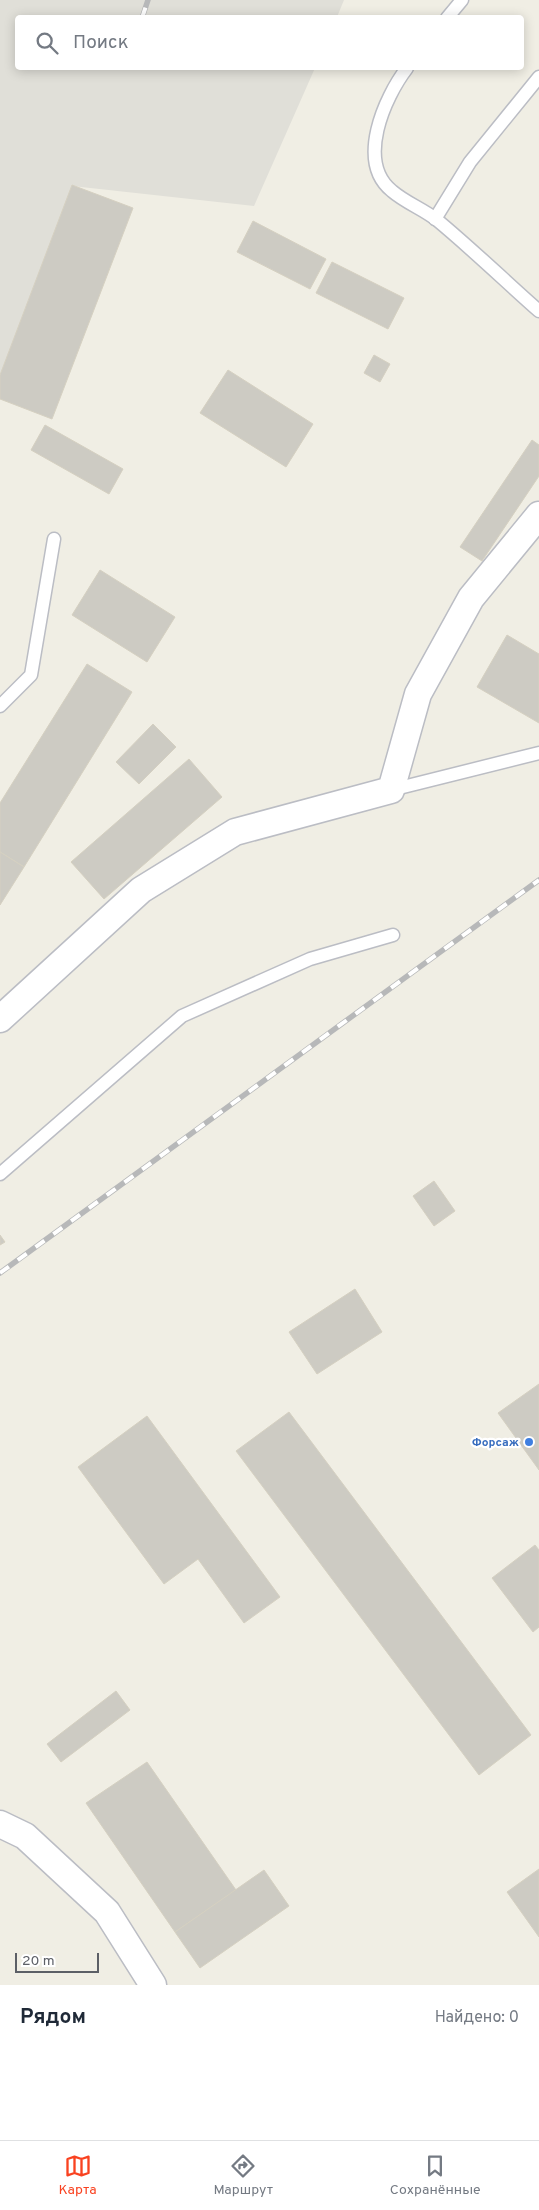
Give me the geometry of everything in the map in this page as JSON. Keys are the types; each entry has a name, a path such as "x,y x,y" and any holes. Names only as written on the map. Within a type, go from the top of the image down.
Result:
{"street":[{"path":"0,1020 141,890 234,832 391,790 418,694 471,598 539,515"},
{"path":"0,1824 25,1836 107,1912 153,1985"}],"lane":[{"path":"450,15 462,0"},
{"path":"406,70 390,97 374,140 374,161 380,177 391,191 435,219 539,311"},
{"path":"435,219 470,162 539,77"},
{"path":"0,706 31,675 54,539"},
{"path":"391,790 539,753"},
{"path":"0,1174 182,1016 310,959 392,935"}],"shaded area":[{"path":"0,0 344,0 338,15 15,15 15,70 314,70 254,206 72,186 0,375"}],"building":[{"path":"72,185 133,208 52,419 0,399 0,375"},
{"path":"253,221 326,259 310,289 237,252"},
{"path":"332,262 404,298 388,329 316,293"},
{"path":"374,355 390,364 380,382 364,373"},
{"path":"228,370 313,424 286,467 200,413"},
{"path":"45,425 123,469 109,494 31,450"},
{"path":"532,440 539,445 539,476 482,561 460,547"},
{"path":"100,570 175,617 147,662 72,615"},
{"path":"507,635 539,654 539,723 477,687"},
{"path":"87,664 132,692 24,867 0,852 0,803"},
{"path":"153,724 176,747 139,784 116,762"},
{"path":"189,759 222,797 104,899 71,862"},
{"path":"0,852 24,867 0,905"},
{"path":"434,1181 455,1211 434,1226 413,1196"},
{"path":"0,1235 5,1242 0,1245"},
{"path":"355,1289 382,1332 317,1374 289,1332"},
{"name":"Форсаж","path":"539,1384 539,1470 498,1413"},
{"path":"289,1412 531,1735 479,1775 236,1451"},
{"path":"147,1416 280,1597 244,1623 198,1559 164,1584 78,1467"},
{"path":"535,1545 539,1550 539,1627 533,1632 492,1578"},
{"path":"116,1691 130,1710 61,1762 47,1744"},
{"path":"147,1762 236,1890 175,1932 86,1803"},
{"path":"539,1869 539,1937 507,1892"},
{"path":"264,1870 289,1906 200,1968 175,1932"}],"railway":[{"path":"143,15 148,0"},
{"path":"0,1273 539,880"}],"place":[{"name":"Форсаж","path":"529,1442"}]}
